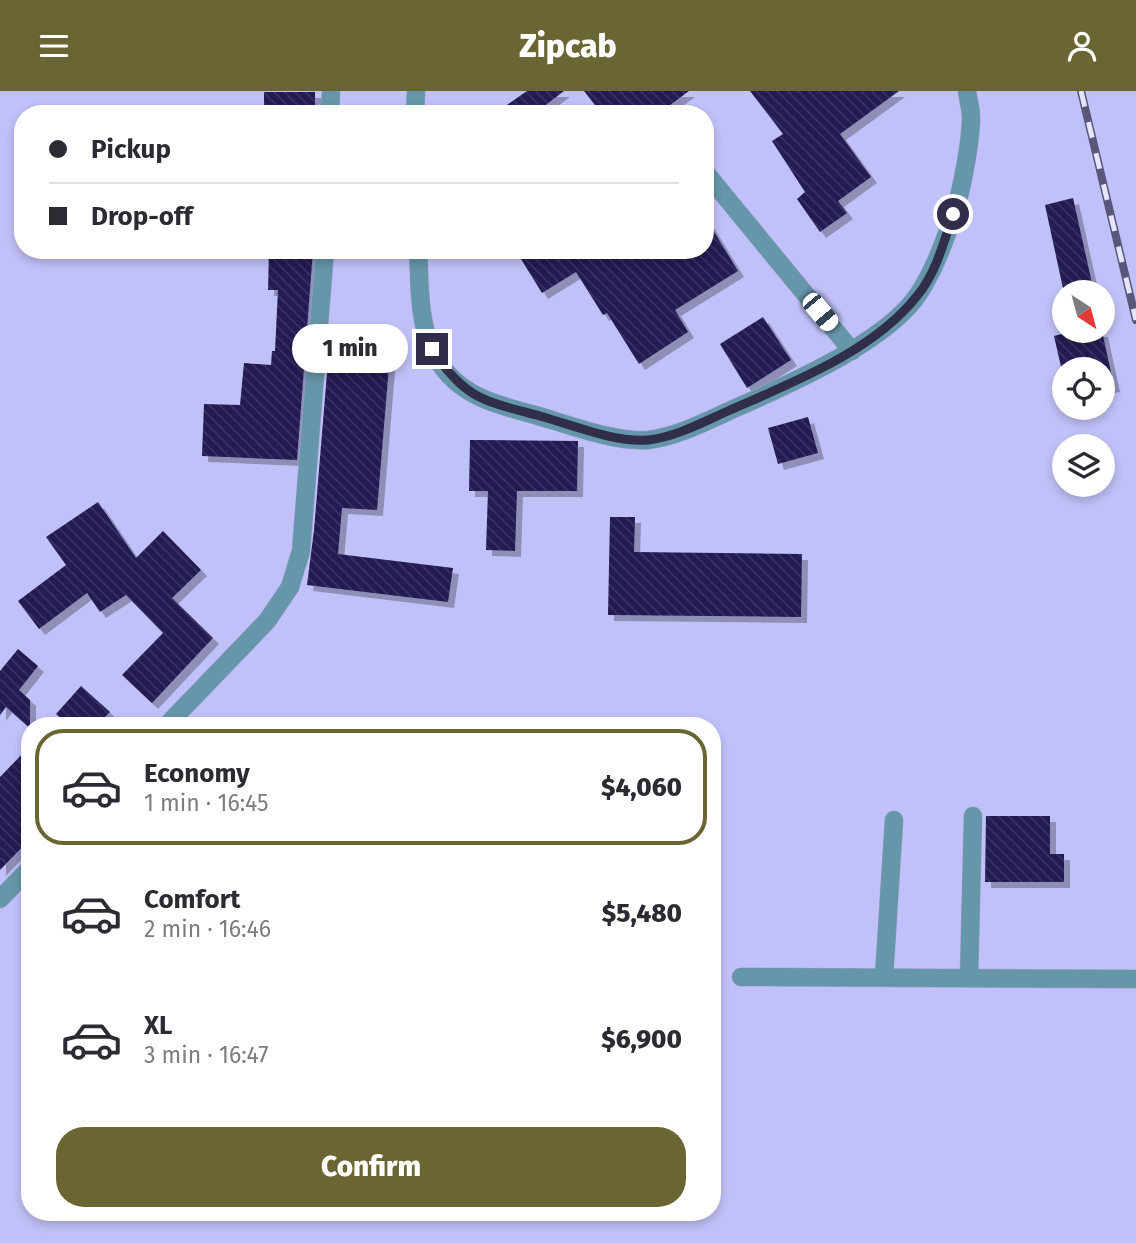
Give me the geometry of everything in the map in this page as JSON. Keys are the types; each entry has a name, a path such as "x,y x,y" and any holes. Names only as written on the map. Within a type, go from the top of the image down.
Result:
{"street":[{"path":"418,259 421,309 432,349 448,374 473,396 626,440 649,440 676,433 791,383 852,351 889,324 918,296 939,256 961,193 971,117 967,91"},
{"path":"714,183 852,351"},
{"path":"175,717 267,621 290,587 301,551 323,259"},
{"path":"968,977 973,816"},
{"path":"884,977 894,820"},
{"path":"0,899 21,877"},
{"path":"741,977 1136,979"}],"building":[{"path":"527,91 564,91 546,105 507,105"},
{"path":"584,91 689,91 670,105 595,105"},
{"path":"750,91 899,91 840,134 871,177 838,201 847,213 820,232 797,199 805,192 772,141 783,134"},
{"path":"264,92 315,92 315,105 264,105"},
{"path":"1073,198 1091,280 1061,280 1045,205"},
{"path":"714,232 738,271 675,310 688,332 639,364 607,313 603,315 576,272 542,293 521,259 714,259"},
{"path":"269,259 312,259 297,460 202,456 204,404 240,405 244,363 271,365 272,351 275,351 278,290 268,290"},
{"path":"763,317 791,360 747,388 720,344"},
{"path":"1056,343 1105,343 1108,357 1059,357"},
{"path":"329,349 390,354 377,510 342,508 338,554 453,568 448,602 307,585"},
{"path":"808,417 818,453 778,464 768,428"},
{"path":"470,440 578,441 577,491 517,491 515,551 486,550 488,491 469,491"},
{"path":"98,502 136,558 163,531 201,570 172,598 213,638 152,703 122,675 163,633 126,595 100,612 87,593 39,629 18,601 66,565 46,537"},
{"path":"610,517 635,517 634,552 802,554 801,617 608,615"},
{"path":"18,649 38,666 19,690 30,700 30,717 21,717 21,720 6,707 0,715 0,671"},
{"path":"81,686 110,712 105,717 59,717 56,714"},
{"path":"21,755 21,848 0,870 0,777"},
{"path":"986,816 1050,816 1050,854 1064,854 1064,882 985,882"}],"railway":[{"path":"1081,91 1136,320"}],"route":[{"path":"432,349 448,374 473,396 626,440 649,440 676,433 791,383 852,351 889,324 918,296 939,256 953,214"}]}
